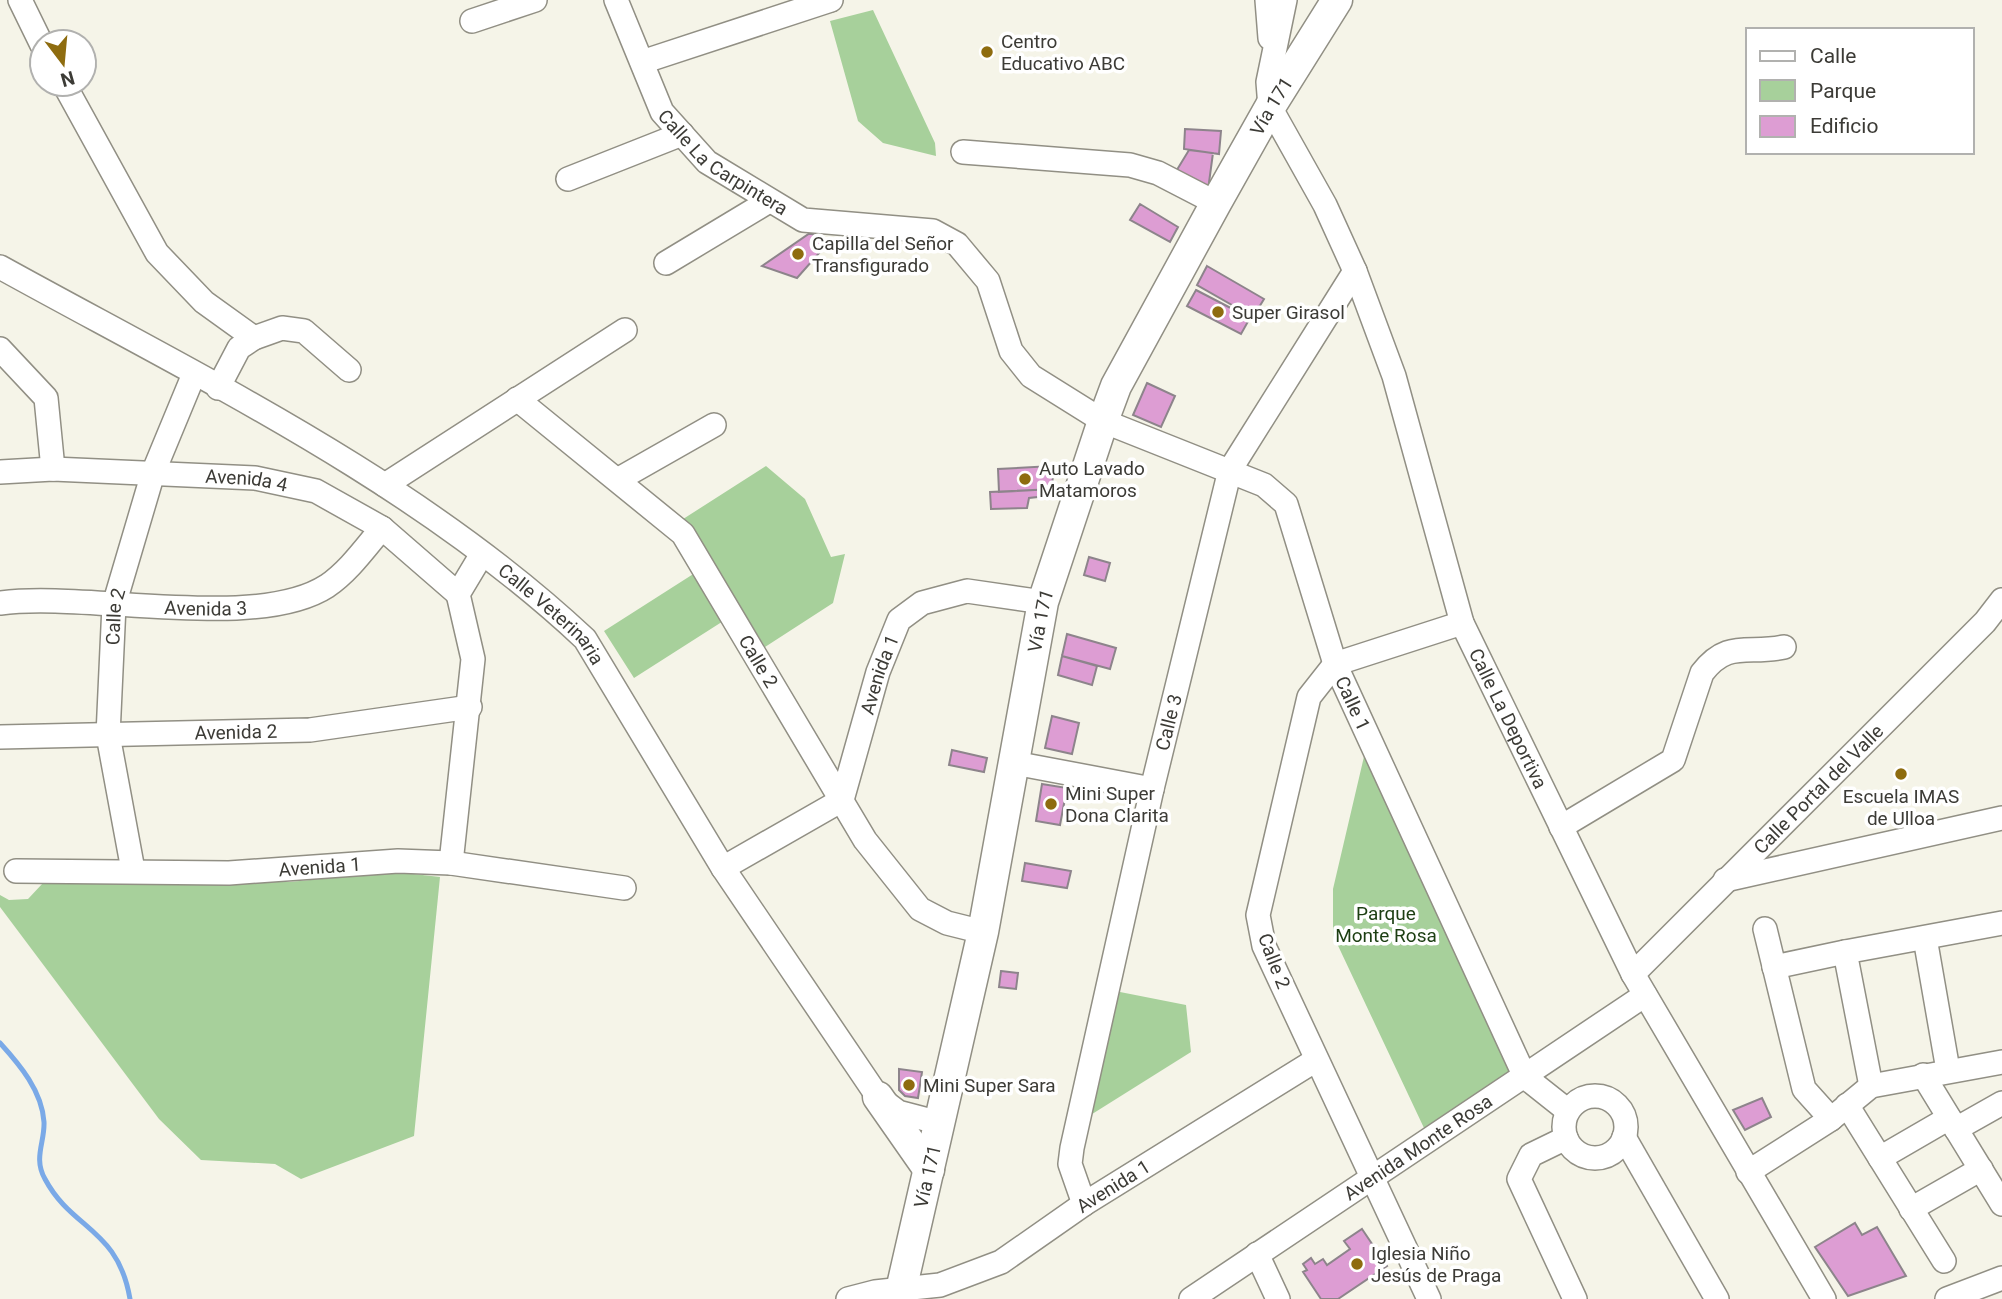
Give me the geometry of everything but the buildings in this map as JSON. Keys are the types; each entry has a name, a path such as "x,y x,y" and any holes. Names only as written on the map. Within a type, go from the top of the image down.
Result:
{"main road":[{"name":"Vía 171","path":"900,1294 983,932 1043,602 1103,421 1115,386 1216,203 1270,107 1337,0"},
{"path":"878,1097 929,1170"}],"street":[{"path":"20,0 34,28"},
{"path":"472,21 535,0"},
{"name":"Calle La Carpintera","path":"616,0 662,112 707,162 803,220 933,231 957,244 988,281 1011,351 1031,376 1103,421"},
{"path":"642,62 831,0"},
{"path":"1267,0 1272,59"},
{"path":"1270,107 1268,82 1285,0"},
{"path":"72,98 157,253 204,302 254,338"},
{"name":"Calle La Deportiva","path":"1270,107 1325,205 1355,271 1394,376 1462,623 1633,974 1824,1299"},
{"path":"568,179 682,134"},
{"path":"962,152 1130,165 1158,173 1216,203"},
{"path":"666,263 769,201"},
{"name":"Calle Veterinaria","path":"0,267 194,374 385,485 482,554 554,610 585,639 723,868 878,1097 898,1112 940,1124"},
{"name":"Calle 3","path":"1084,1204 1070,1164 1072,1147 1152,789 1230,470 1355,271"},
{"path":"218,388 239,348 254,338 282,328 304,331 349,370"},
{"path":"385,485 625,330"},
{"path":"0,349 46,398 52,469"},
{"name":"Calle 2","path":"133,870 108,735 114,605 153,472 194,374"},
{"name":"Calle 2","path":"517,399 619,479 683,534 865,840 920,909 947,923 983,932"},
{"name":"Calle 1","path":"1103,421 1264,485 1286,504 1335,664 1525,1077"},
{"path":"619,479 714,425"},
{"name":"Avenida 4","path":"0,472 52,469 255,478 316,491 382,528 458,594"},
{"name":"Avenida 3","path":"0,603 240,607 297,601 328,586 352,565 382,528"},
{"path":"451,863 470,707 473,659 458,594 482,554"},
{"name":"Avenida 1","path":"842,800 878,671 899,620 922,603 967,591 1043,602"},
{"name":"Calle Portal del Valle","path":"1633,974 1724,880 1999,610"},
{"path":"1335,664 1462,623"},
{"path":"1561,827 1673,761 1702,673 1710,662 1732,649 1784,647"},
{"name":"Calle 2","path":"1335,664 1309,697 1258,915 1264,946 1373,1176"},
{"name":"Avenida 2","path":"0,737 310,730 470,707"},
{"path":"1014,763 1152,789"},
{"path":"723,868 842,800"},
{"path":"1724,880 2002,818"},
{"name":"Avenida 1","path":"16,871 229,873 398,861 451,863 624,888"},
{"path":"1774,967 2002,923"},
{"path":"1765,929 1804,1089 1839,1112 1880,1158 1944,1261"},
{"path":"1925,938 1948,1070"},
{"path":"1845,953 1871,1086"},
{"name":"Avenida Monte Rosa","path":"1191,1299 1645,995"},
{"name":"Avenida 1","path":"848,1299 900,1294 940,1285 1001,1262 1084,1204 1316,1060"},
{"path":"1748,1172 1839,1112 1871,1086 2002,1062"},
{"path":"1923,1075 1953,1124 1990,1175 2002,1204"},
{"path":"1525,1077 1568,1111"},
{"path":"1593,1096 1612,1101 1625,1118 1624,1138 1619,1147 1601,1157 1580,1154 1566,1138 1564,1121 1568,1111 1579,1101 1593,1096"},
{"path":"1880,1158 2002,1103"},
{"path":"1566,1138 1531,1155 1519,1179 1575,1299"},
{"path":"1624,1138 1717,1299"},
{"path":"1911,1209 1990,1175"},
{"path":"1373,1176 1429,1299"},
{"path":"1257,1254 1278,1299"},
{"path":"1947,1299 2002,1278"}],"green space":[{"path":"873,10 935,143 936,156 883,143 858,121 830,21"},
{"path":"766,466 805,499 831,557 845,554 833,603 765,647 704,547 680,521"},
{"path":"698,571 728,618 634,678 604,631"},
{"name":"Parque Monte Rosa","path":"1366,748 1510,1071 1424,1128 1333,935 1333,889"},
{"path":"396,872 440,877 414,1136 301,1179 275,1164 201,1160 159,1119 0,907 0,895 9,900 28,899 43,883 289,882"},
{"path":"1115,991 1186,1005 1191,1052 1089,1116"}],"waterway":[{"path":"0,1043 22,1069 39,1100 44,1122 40,1164 45,1179 56,1196 105,1243 115,1257 130,1299"}],"place":[{"name":"Centro Educativo ABC","path":"987,52"},
{"name":"Capilla del Señor Transfigurado","path":"798,254"},
{"name":"Super Girasol","path":"1218,312"},
{"name":"Auto Lavado Matamoros","path":"1025,479"},
{"name":"Escuela IMAS de Ulloa","path":"1901,774"},
{"name":"Mini Super Dona Clarita","path":"1051,804"},
{"name":"Mini Super Sara","path":"909,1085"},
{"name":"Iglesia Niño Jesús de Praga","path":"1357,1264"}]}
